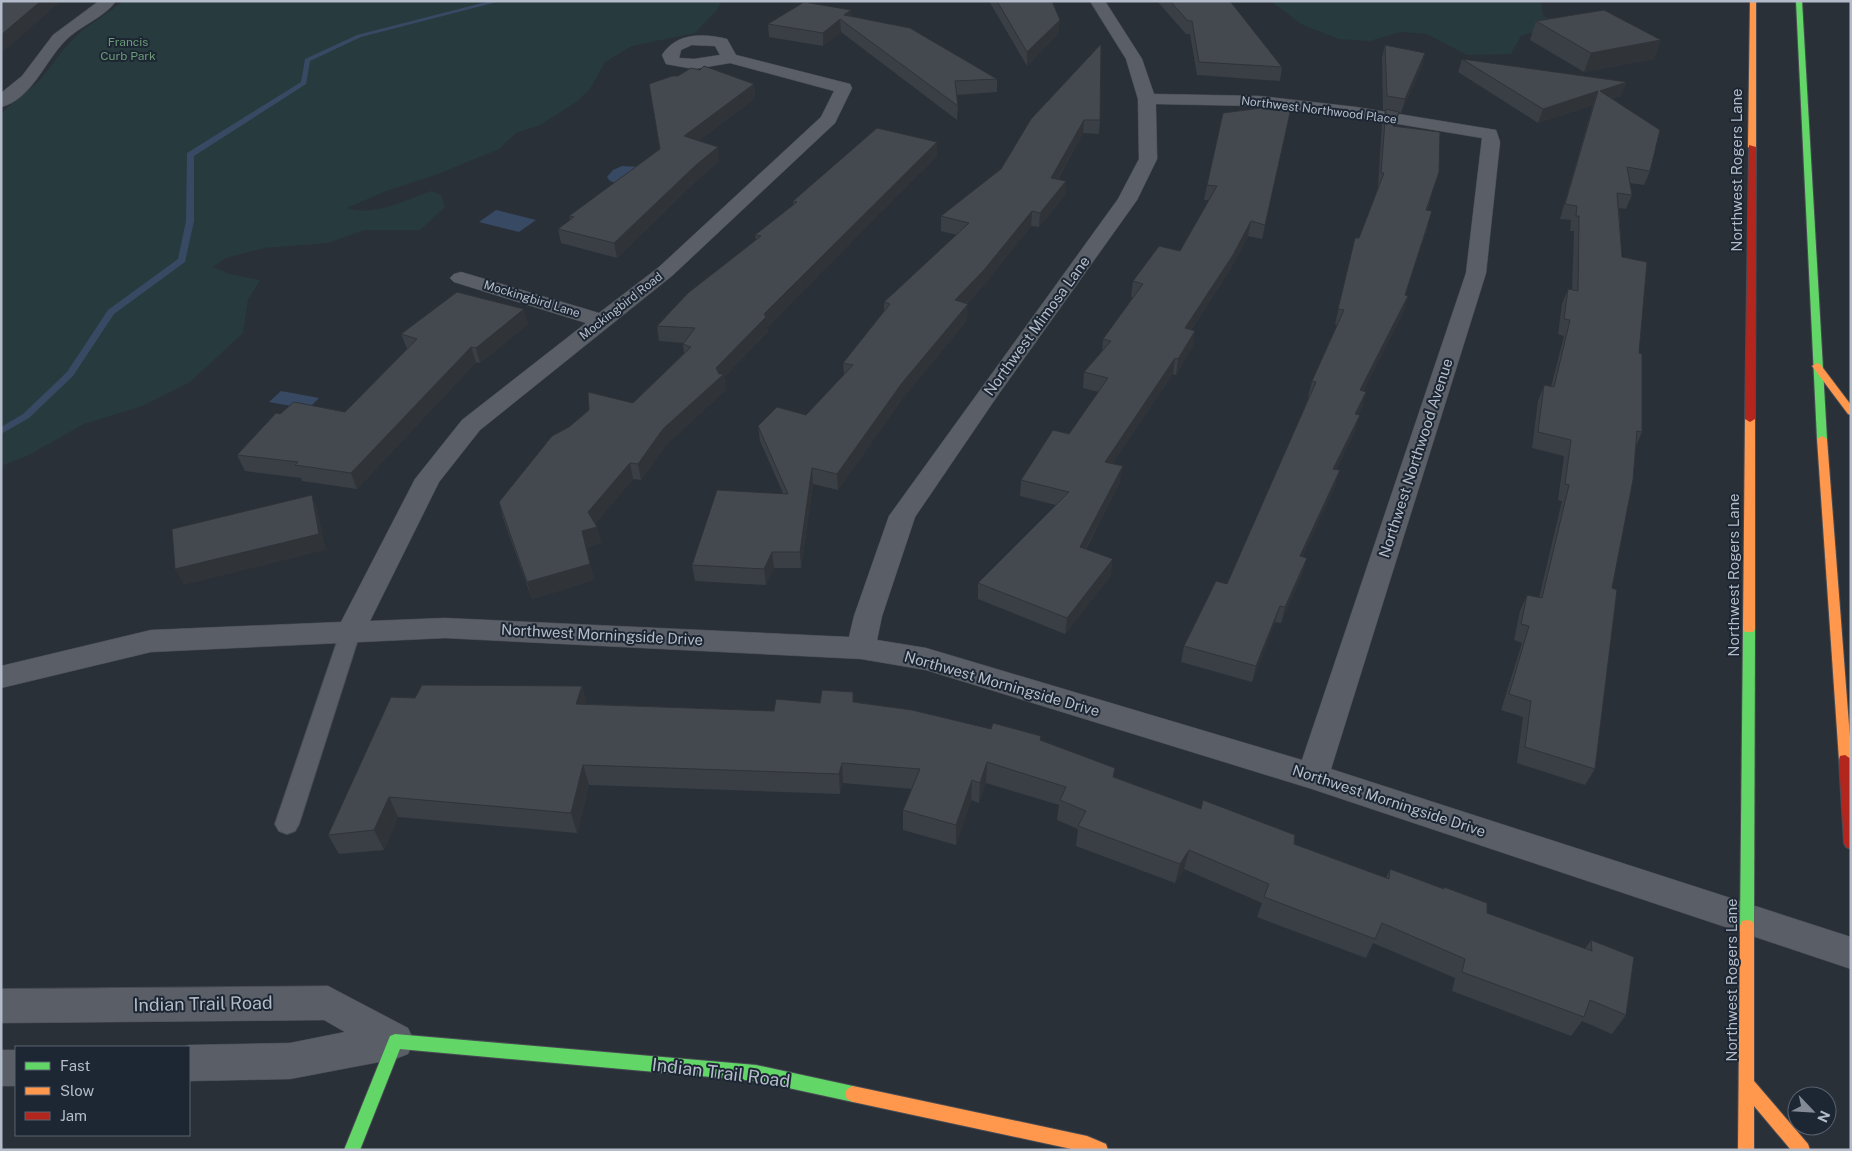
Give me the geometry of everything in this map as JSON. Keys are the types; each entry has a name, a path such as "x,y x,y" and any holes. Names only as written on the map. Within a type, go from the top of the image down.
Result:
{"main road":[{"name":"Northwest Rogers Lane","path":"1746,1150 1753,1"},
{"path":"1798,1 1817,366 1851,843"},
{"path":"1817,366 1851,412"},
{"path":"352,1150 395,1041"},
{"name":"Indian Trail Road","path":"395,1041 756,1073 1087,1144 1100,1150"},
{"path":"1747,1085 1802,1150"}],"street":[{"path":"1,102 28,80 59,38 109,1"},
{"name":"Northwest Mimosa Lane","path":"861,648 868,616 902,516 989,391 1127,200 1148,159 1147,99 1134,59 1097,1"},
{"name":"Mockingbird Road","path":"350,633 428,479 471,425 666,271 829,119 844,88 730,58"},
{"name":"Northwest Northwood Place","path":"1147,99 1259,101 1356,112 1490,134"},
{"name":"Northwest Northwood Avenue","path":"1313,776 1476,273 1491,142 1490,134"},
{"name":"Mockingbird Lane","path":"461,278 603,321"},
{"name":"Northwest Morningside Drive","path":"1,677 151,641 445,628 861,648 926,659 1313,776 1851,953"},
{"name":"Indian Trail Road","path":"1,1006 328,1003 395,1041"},
{"name":"Indian Trail Road","path":"190,1064 290,1061 395,1041"},
{"path":"1,1068 15,1068"}],"lane":[{"path":"287,824 350,633"}],"green space":[{"name":"Francis Curb Park","path":"124,1 726,1 721,2 717,10 695,33 632,46 605,62 590,89 576,102 540,125 516,133 499,149 438,174 386,191 347,208 357,210 379,209 401,203 431,191 441,195 445,207 420,230 364,230 328,243 264,248 226,258 213,267 229,274 260,280 248,300 243,333 190,382 142,406 84,424 27,456 1,466 1,113 39,81 65,48 83,30"},
{"path":"1271,1 1541,1 1543,16 1562,24 1521,36 1511,54 1467,55 1427,34 1400,32 1370,41 1339,39 1301,24"}],"water":[{"path":"622,166 640,167 616,183 610,181 607,177 613,170"},
{"path":"496,210 536,220 519,232 479,222"},
{"path":"281,391 319,398 308,409 269,402"}],"building":[{"path":"1,1 41,1 1,35"},
{"path":"997,1 1052,1 1060,20 1027,52"},
{"path":"1170,1 1230,1 1282,67 1199,62 1192,21 1188,21"},
{"path":"804,2 851,10 844,15 910,28 997,79 955,81 958,106 840,19 823,33 768,24"},
{"path":"1604,10 1661,40 1591,53 1536,21"},
{"path":"1101,44 1100,120 1084,120 1051,178 1066,181 1040,213 1032,211 984,270 955,300 968,304 902,383 837,474 812,468 800,552 772,552 764,569 692,565 717,490 788,494 758,426 777,407 806,415 853,365 843,363 890,304 884,302 969,223 941,216 1001,169 1031,119"},
{"path":"1385,45 1425,53 1405,99 1387,96"},
{"path":"1462,59 1627,82 1600,91 1660,130 1650,171 1627,167 1632,195 1617,193 1622,257 1647,262 1639,353 1642,354 1642,432 1637,431 1633,480 1612,588 1617,590 1595,769 1525,747 1531,701 1509,694 1529,626 1521,624 1527,595 1542,598 1569,485 1565,484 1571,440 1538,432 1544,385 1554,387 1570,320 1564,319 1568,289 1578,291 1579,216 1576,216 1577,206 1565,204 1598,91 1543,109"},
{"path":"704,66 754,84 684,136 718,147 696,165 614,243 558,229 574,217 569,216 660,149 649,84 672,76 678,76 691,68 700,70"},
{"path":"1292,104 1265,225 1251,221 1233,255 1185,328 1195,331 1178,359 1175,358 1105,462 1123,466 1080,547 1113,559 1067,618 978,583 1069,492 1021,480 1053,430 1069,434 1108,378 1084,372 1111,341 1103,339 1143,284 1133,281 1159,246 1180,251 1217,186 1207,185 1223,113"},
{"path":"1386,109 1399,112 1393,126 1440,132 1439,172 1426,210 1432,211 1405,295 1408,296 1360,390 1366,392 1355,414 1360,415 1333,469 1340,470 1300,556 1307,558 1285,607 1280,606 1256,666 1184,646 1216,581 1227,584 1316,382 1312,381 1344,310 1338,309 1355,238 1359,238 1384,173 1381,173"},
{"path":"877,128 937,142 764,314 766,317 716,368 719,374 724,374 663,429 638,464 630,463 588,512 597,527 582,531 590,564 527,582 499,502 552,436 569,427 589,410 588,392 633,403 691,347 683,344 695,328 657,326 688,293 761,236 755,235 797,202 793,201"},
{"path":"457,292 524,309 476,348 471,347 351,473 295,465 298,462 237,455 276,413 280,414 294,402 345,412 417,339 401,334"},
{"path":"312,495 319,534 175,569 172,529"},
{"path":"422,685 582,686 576,704 774,711 776,699 820,703 822,690 853,692 853,702 912,710 991,729 993,723 1041,736 1040,740 1115,768 1113,777 1201,809 1203,800 1295,835 1294,844 1389,879 1390,869 1444,889 1444,887 1487,903 1487,913 1592,951 1591,940 1634,957 1626,1015 1590,1000 1584,1017 1462,972 1465,959 1382,923 1375,939 1264,897 1269,884 1189,850 1180,864 1078,826 1086,811 1060,800 1066,787 987,762 980,783 972,780 956,825 903,810 920,769 842,763 839,774 583,765 571,813 389,797 374,830 328,835 391,697 415,698"}],"waterway":[{"path":"1,431 26,416 70,374 111,312 182,260 190,221 190,155 304,83 307,60 359,36 498,1"}],"traffic: fast":[{"path":"1799,1 1822,439"},
{"path":"1747,926 1749,629"},
{"path":"395,1041 756,1073 853,1094"},
{"path":"352,1150 395,1041"}],"traffic: slow":[{"path":"1752,147 1753,1"},
{"path":"1817,366 1851,412"},
{"path":"1749,629 1750,419"},
{"path":"1822,439 1845,760"},
{"path":"1746,1150 1747,926"},
{"path":"1747,1085 1802,1150"},
{"path":"853,1094 1087,1144 1100,1150"}],"traffic: jam":[{"path":"1750,419 1752,147"},
{"path":"1845,760 1851,843"}]}
